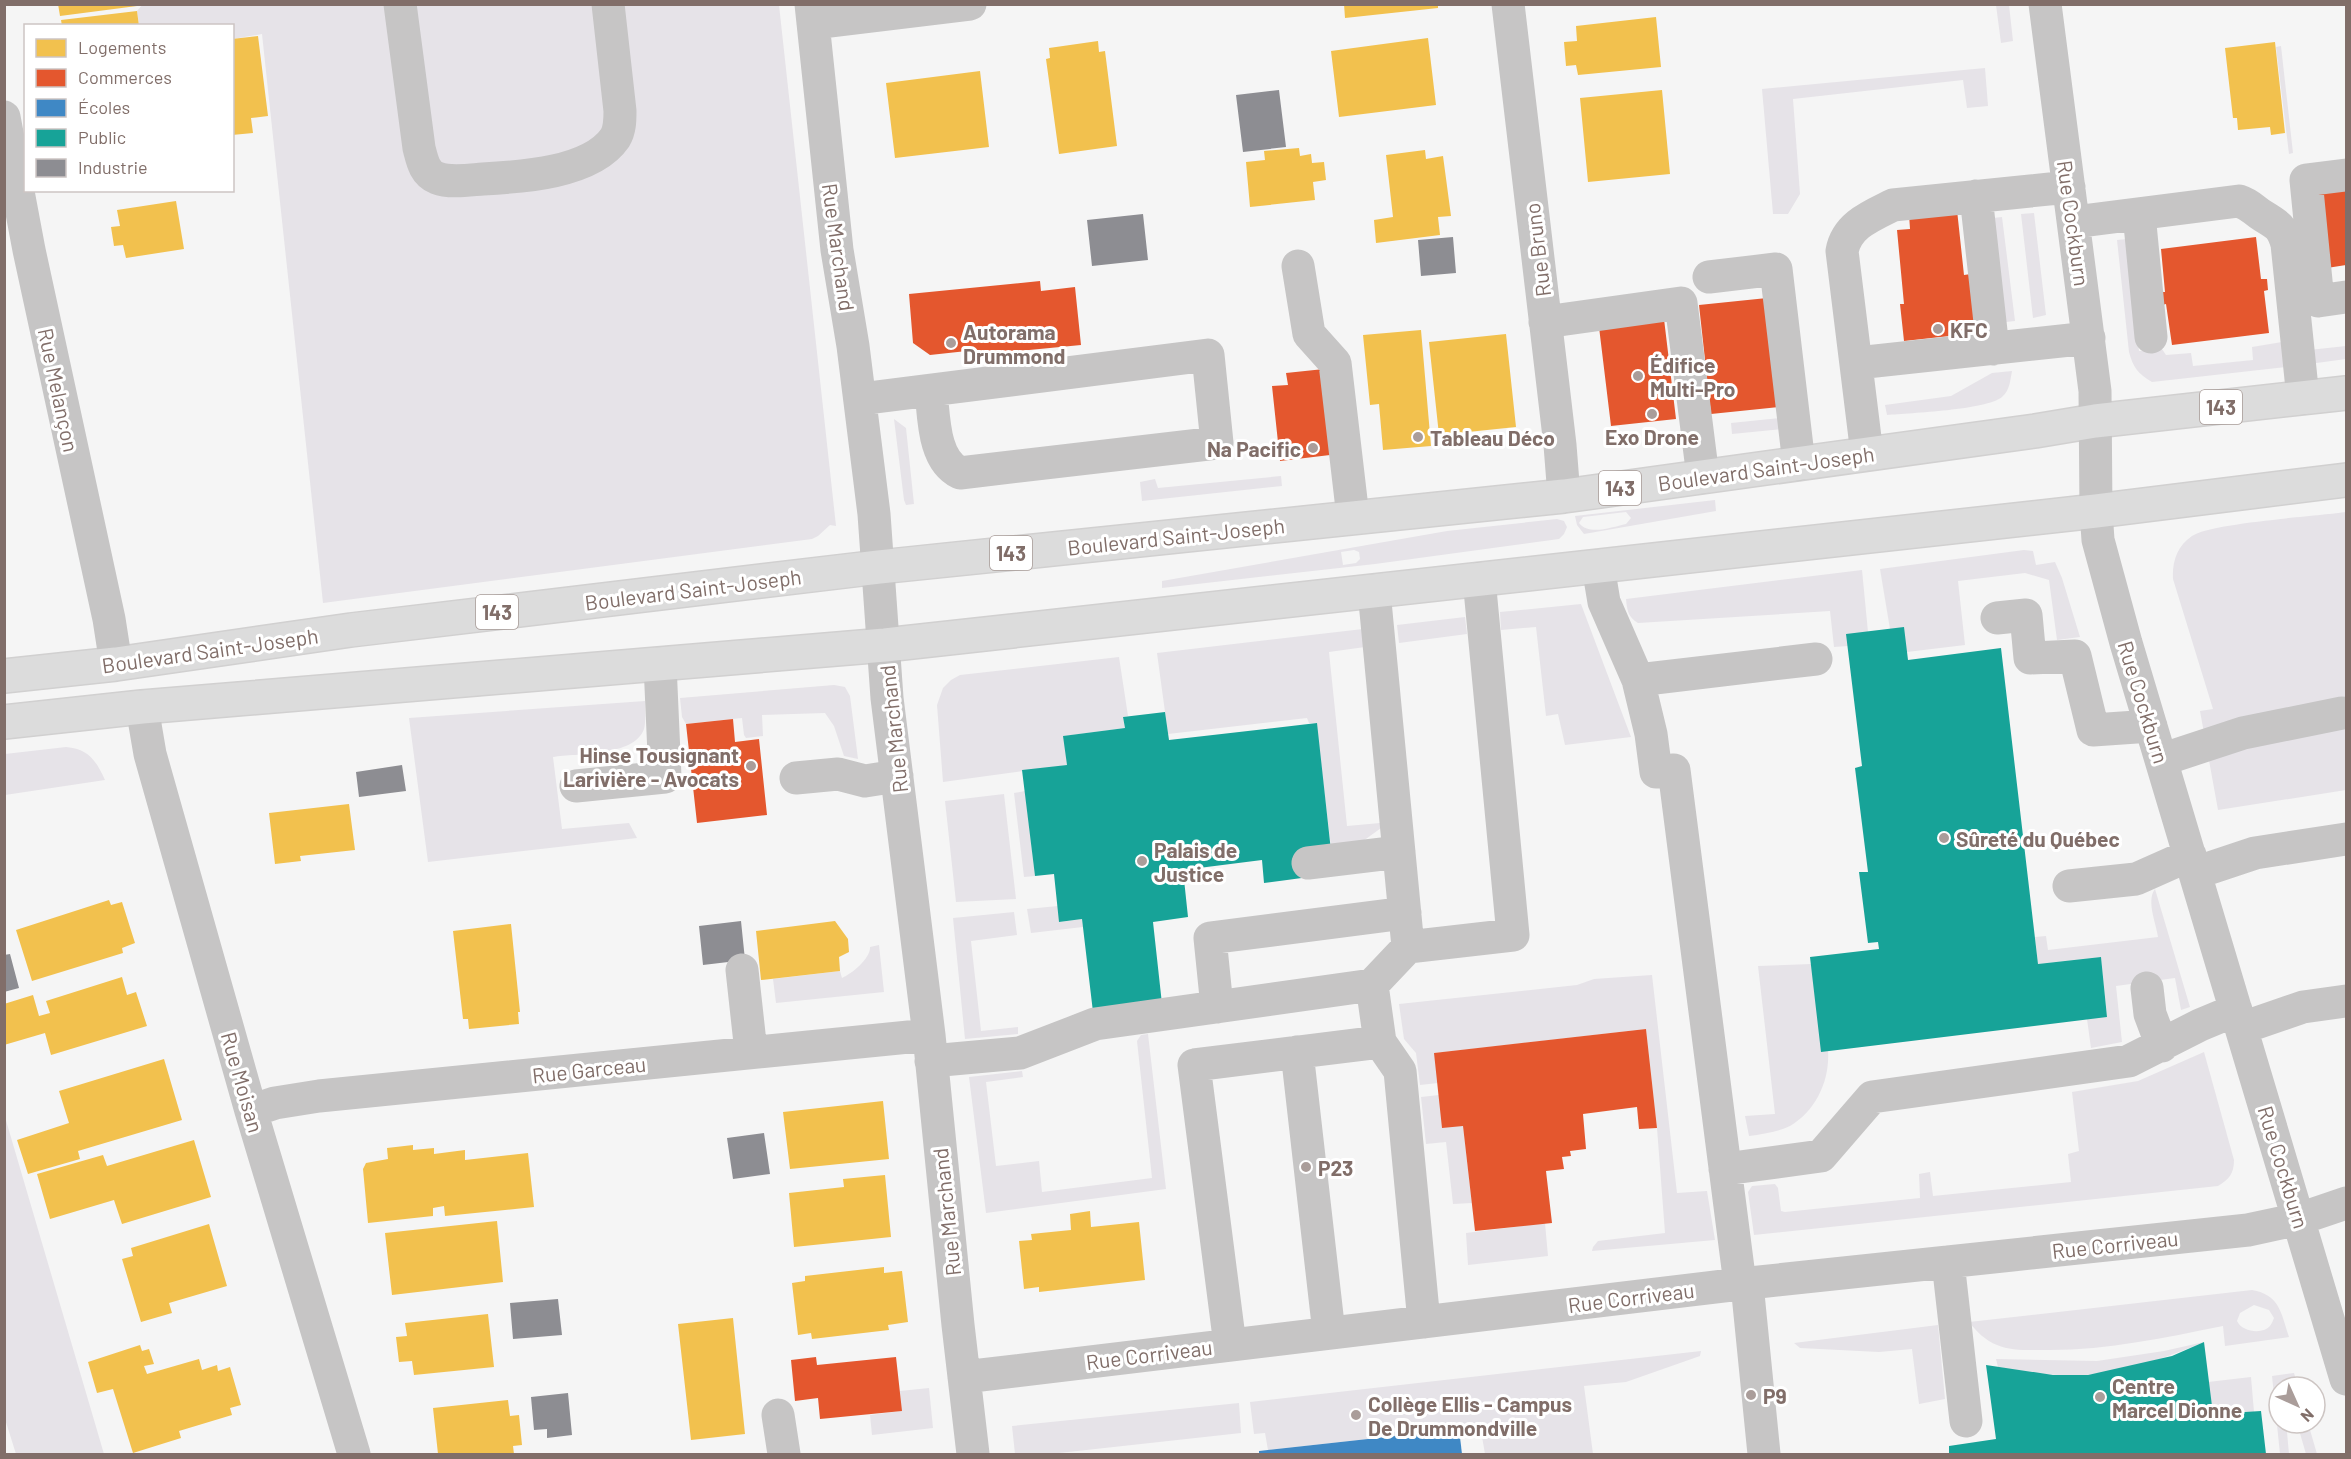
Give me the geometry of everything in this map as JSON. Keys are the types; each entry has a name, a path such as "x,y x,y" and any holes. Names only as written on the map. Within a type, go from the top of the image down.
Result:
{"main road":[{"name":"Boulevard Saint-Joseph","path":"4,676 116,664 351,630 879,567 1564,496 2095,421 2346,393"},
{"path":"4,722 142,707 885,645 2096,511 2346,480"}],"street":[{"path":"400,4 419,148 424,165 437,178 462,180 520,177 555,171 598,152 616,136 620,111 608,4"},
{"path":"812,14 970,4"},
{"name":"Rue Bruno","path":"1508,4 1564,496"},
{"name":"Rue Cockburn","path":"2045,4 2096,391 2098,540 2161,760 2299,1219 2336,1302 2346,1379"},
{"name":"Rue Marchand","path":"812,14 837,250 853,346 879,567 887,698 930,1048 974,1455"},
{"name":"Rue Melançon","path":"4,117 29,250 109,619 116,664"},
{"path":"2346,175 2306,180 2318,301 2346,297"},
{"path":"1867,454 1842,251 1846,237 1868,217 1893,206 2069,186"},
{"path":"1976,196 1993,349"},
{"path":"2074,222 2238,201 2253,207 2264,217 2272,220 2279,226 2287,244 2303,398"},
{"path":"2139,214 2151,337"},
{"path":"1298,266 1309,334 1335,363 1353,517"},
{"path":"1709,276 1776,269 1800,464"},
{"path":"1545,322 1681,303 1703,477"},
{"path":"1857,363 2089,338"},
{"path":"860,399 931,391 1022,364 1208,355 1217,442 960,473 946,462 941,451 931,391"},
{"path":"1598,566 1604,602 1638,681 1651,734 1656,772 1674,770 1764,1455"},
{"path":"1424,1322 1400,1071 1380,1042 1372,985 1408,947 1513,935 1479,579"},
{"path":"1374,591 1408,947"},
{"path":"1997,618 2026,615 2030,658 2075,656 2093,730 2151,726"},
{"path":"1638,681 1816,659"},
{"path":"576,786 665,777 660,664"},
{"name":"Rue Moisan","path":"142,707 150,754 251,1111 354,1455"},
{"path":"2161,760 2243,733 2342,713"},
{"path":"796,778 838,774 865,781 897,776"},
{"path":"2069,886 2136,879 2193,864 2346,839"},
{"path":"1308,863 1399,852"},
{"path":"1217,1007 1210,938 1405,913"},
{"path":"742,970 751,1052"},
{"name":"Rue Garceau","path":"251,1111 275,1103 319,1096 751,1052 930,1048 1020,1053 1095,1024 1372,985"},
{"path":"2147,988 2150,1014 2162,1046"},
{"path":"1725,1169 1821,1156 1872,1097 2129,1061 2200,1025 2346,1001"},
{"path":"1230,1345 1194,1065 1380,1042"},
{"path":"1297,1052 1329,1333"},
{"name":"Rue Corriveau","path":"964,1377 1743,1284 2248,1230 2299,1219 2346,1203"},
{"path":"1948,1262 1966,1421"},
{"path":"778,1415 784,1455"}],"shaded area":[{"path":"143,4 779,5 836,526 830,525 812,539 323,603 262,34 234,39 234,24 139,24 137,11"},
{"path":"1996,5 2009,5 2013,41 2001,43"},
{"path":"2281,46 2293,153 2289,154 2276,47"},
{"path":"1985,68 1988,106 1967,108 1963,80 1793,99 1800,194 1788,214 1773,214 1762,89"},
{"path":"2034,213 2046,315 2033,318 2021,214"},
{"path":"2002,217 2015,321 1997,323 1984,219"},
{"path":"2127,239 2139,351 2162,349 2166,355 2191,353 2193,366 2253,360 2252,347 2282,342 2286,367 2152,382 2143,376 2134,366 2129,352 2117,240"},
{"path":"2346,346 2346,359 2309,364 2309,350"},
{"path":"2012,371 2007,391 2002,397 1993,401 1948,410 1887,415 1885,405 1951,396 1992,373"},
{"path":"1781,418 1782,429 1732,434 1731,423"},
{"path":"894,419 906,428 914,504 906,505 904,500"},
{"path":"1281,476 1282,486 1142,501 1140,482 1155,479 1158,488"},
{"path":"1715,500 1716,511 1584,534 1577,525 1575,516","holes":["1626,512 1631,518 1626,524 1595,530 1583,527 1579,523 1583,517"]},
{"path":"2346,512 2346,790 2218,810 2200,711 2213,709 2173,579 2173,567 2177,555 2187,540 2203,531 2242,524"},
{"path":"1557,519 1564,521 1567,527 1559,539 1375,564 1162,588 1162,581 1447,531","holes":["1354,550 1359,552 1360,559 1356,563 1343,565 1341,552"]},
{"path":"2024,550 2033,551 2036,565 2055,562 2080,637 2057,640 2049,580 2025,573 1958,581 1965,645 1907,652 1890,629 1880,569"},
{"path":"1862,570 1868,632 1848,646 1834,647 1830,611 1638,623 1630,616 1627,607 1626,599"},
{"path":"1581,604 1631,737 1565,745 1558,714 1546,716 1536,627 1501,630 1500,612"},
{"path":"1465,617 1467,634 1399,643 1397,625"},
{"path":"1363,629 1365,647 1329,652 1347,826 1380,823 1381,828 1359,844 1331,847 1316,723 1309,723 1307,718 1168,734 1157,653"},
{"path":"1119,657 1128,716 1123,717 1125,728 1064,736 1067,765 943,782 937,705 943,688 951,680 960,675"},
{"path":"834,685 845,687 850,696 858,759 844,756 834,726 825,713 762,715 763,736 746,738 742,718 686,724 682,717 680,698"},
{"path":"645,701 644,729 629,745 603,752 553,757 562,829 629,823 637,838 428,862 409,718"},
{"path":"66,747 86,753 105,780 5,795 5,754"},
{"path":"1025,791 1035,876 1024,877 1014,793"},
{"path":"1004,794 1016,899 956,902 945,801"},
{"path":"2155,889 2190,1007 2181,1010 2175,978 2116,986 2122,1042 2091,1048 2087,1019 2107,1016 2101,957 2038,964 2035,937 2046,936 2048,950 2158,937 2151,906"},
{"path":"1058,906 1060,922 1082,919 1083,927 1031,933 1027,909"},
{"path":"1014,912 1017,935 971,941 981,1031 1018,1027 1018,1034 965,1039 953,918"},
{"path":"879,945 884,992 776,1003 773,979 840,971 842,978 860,965 870,947"},
{"path":"1811,964 1827,1041 1828,1062 1824,1084 1814,1103 1799,1120 1780,1130 1749,1136 1745,1116 1775,1114 1758,966"},
{"path":"1652,975 1677,1193 1707,1191 1715,1240 1592,1251 1598,1241 1665,1233 1646,1029 1435,1053 1438,1083 1420,1085 1416,1053 1404,1039 1399,1004 1577,985 1594,979"},
{"path":"1148,1034 1166,1189 986,1213 969,1077 1022,1071 1023,1077 986,1082 996,1166 1039,1161 1042,1192 1152,1178 1137,1041 1141,1035"},
{"path":"2204,1052 2234,1160 2230,1176 2218,1186 1754,1235 1748,1192 1752,1186 1775,1184 1778,1188 1781,1211 1785,1212 1920,1198 1919,1174 1930,1172 1933,1196 2071,1182 2068,1154 2079,1151 2072,1092 2138,1081"},
{"path":"1439,1095 1463,1126 1472,1203 1453,1204 1446,1142 1426,1144 1421,1097"},
{"path":"5,1117 104,1454 16,1454 5,1419"},
{"path":"1545,1223 1548,1256 1468,1265 1466,1233"},
{"path":"2252,1290 2268,1296 2278,1306 2289,1337 2225,1346 2223,1326 2111,1346 2066,1350 2020,1350 1993,1343 1981,1335 1969,1322","holes":["2254,1305 2269,1310 2274,1318 2269,1327 2264,1330 2249,1330 2237,1321 2240,1313"]},
{"path":"1938,1325 1945,1399 1919,1404 1912,1349 1879,1352 1800,1348 1794,1343"},
{"path":"2204,1342 2146,1363 2087,1375 2053,1375 1998,1367 1996,1359 2097,1361 2164,1351"},
{"name":"Collège Ellis - Campus De Drummondville","path":"1701,1351 1700,1356 1626,1382 1584,1386 1593,1454 1485,1454 1480,1425 1268,1450 1265,1433 1254,1434 1250,1402"},
{"path":"2251,1377 2254,1412 2213,1414 2208,1382"},
{"path":"929,1388 933,1428 872,1435 870,1415 901,1411 900,1391"},
{"path":"1239,1403 1241,1433 1050,1454 1015,1454 1012,1426"},
{"path":"2278,1435 2287,1435 2289,1454 2280,1454"},
{"path":"2300,1435 2311,1435 2317,1454 2306,1454"}],"building: Logements":[{"path":"58,4 137,4 137,6 60,16"},
{"path":"1344,4 1438,4 1438,8 1345,18"},
{"path":"137,11 139,24 62,24 61,20"},
{"path":"1656,17 1661,67 1578,75 1576,65 1566,66 1564,42 1577,41 1576,26"},
{"path":"258,36 268,116 251,118 253,133 234,135 234,39"},
{"path":"1428,38 1436,105 1339,117 1331,51"},
{"path":"1098,41 1099,52 1105,51 1117,146 1059,154 1046,59 1050,58 1049,48"},
{"path":"2275,42 2285,133 2271,135 2270,127 2238,130 2237,118 2233,118 2225,48"},
{"path":"980,71 989,147 895,158 886,83"},
{"path":"1662,90 1670,174 1588,182 1580,98"},
{"path":"1299,148 1300,156 1311,154 1312,163 1324,162 1326,180 1313,182 1315,200 1250,207 1246,162 1265,160 1264,151"},
{"path":"1425,150 1426,159 1443,156 1451,216 1438,217 1440,235 1376,243 1374,220 1393,217 1386,155"},
{"path":"176,201 184,249 126,258 123,245 114,246 111,227 120,226 117,210"},
{"path":"1421,330 1431,446 1383,450 1379,404 1370,405 1363,335"},
{"path":"1506,334 1516,427 1439,435 1429,342"},
{"path":"349,804 355,850 300,856 301,861 275,864 269,813"},
{"path":"109,900 111,905 122,902 135,943 122,948 123,953 32,981 16,930"},
{"path":"835,921 848,939 849,952 839,957 840,971 761,980 756,931"},
{"path":"511,924 520,1012 518,1012 519,1024 469,1029 468,1019 463,1019 453,931"},
{"path":"122,977 127,995 136,992 147,1026 51,1055 45,1033 4,1045 4,1004 33,995 39,1016 50,1013 46,1001"},
{"path":"164,1059 182,1120 78,1151 80,1159 28,1174 17,1140 69,1123 59,1091"},
{"path":"883,1101 889,1159 790,1169 783,1112"},
{"path":"194,1140 211,1197 122,1224 114,1200 50,1219 37,1174 103,1155 107,1166"},
{"path":"413,1145 413,1150 434,1148 434,1154 465,1150 465,1160 528,1153 534,1207 445,1216 444,1206 433,1208 433,1216 368,1223 363,1169 366,1163 388,1159 387,1148"},
{"path":"885,1175 891,1237 794,1247 789,1193 844,1187 843,1179"},
{"path":"1090,1211 1091,1227 1139,1222 1145,1280 1039,1292 1039,1287 1024,1289 1019,1241 1032,1240 1031,1234 1071,1230 1070,1214"},
{"path":"497,1221 503,1282 392,1295 385,1233"},
{"path":"209,1224 227,1286 169,1303 172,1313 141,1322 122,1259 133,1256 131,1248"},
{"path":"884,1267 884,1273 902,1271 908,1322 888,1325 889,1330 812,1339 811,1333 798,1335 792,1283 805,1281 805,1276"},
{"path":"488,1314 494,1367 414,1375 412,1361 399,1362 396,1337 407,1336 405,1323"},
{"path":"733,1318 745,1434 691,1440 678,1324"},
{"path":"140,1345 142,1351 149,1349 154,1364 144,1366 147,1374 199,1359 202,1370 217,1365 218,1371 230,1367 241,1405 230,1408 232,1415 179,1431 181,1438 133,1453 113,1389 97,1393 88,1362"},
{"path":"508,1400 510,1416 519,1415 522,1445 513,1446 514,1454 438,1454 433,1408"}],"building: Commerces":[{"path":"2346,187 2346,265 2327,268 2318,191"},
{"path":"1957,210 1964,275 1971,274 1977,333 1904,341 1900,304 1904,304 1897,230 1910,229 1909,214"},
{"path":"2256,237 2261,279 2267,279 2268,290 2264,291 2269,333 2172,345 2166,304 2162,305 2160,292 2165,292 2161,249"},
{"path":"1040,281 1041,291 1075,287 1081,345 976,355 976,350 930,355 913,343 909,294"},
{"path":"1767,298 1779,407 1711,414 1699,305"},
{"name":"Édifice Multi-Pro","path":"1664,319 1676,419 1611,426 1599,327"},
{"path":"1324,369 1330,455 1280,461 1272,386 1288,385 1286,373"},
{"path":"733,719 735,742 759,739 767,815 697,823 686,724"},
{"path":"1646,1029 1657,1128 1639,1129 1637,1107 1583,1114 1586,1149 1570,1151 1571,1156 1562,1157 1564,1169 1546,1171 1552,1223 1475,1231 1463,1126 1442,1128 1434,1053"},
{"path":"816,1357 817,1365 896,1357 902,1411 820,1419 818,1398 795,1401 791,1360"}],"building: Écoles":[{"path":"1459,1429 1462,1454 1259,1454 1259,1451"}],"building: Public":[{"name":"Sûreté du Québec","path":"1904,627 1908,660 2001,648 2038,964 2101,957 2107,1017 1821,1052 1810,957 1879,949 1878,942 1868,943 1859,872 1868,872 1855,768 1862,766 1846,634"},
{"name":"Palais de Justice","path":"1165,712 1169,740 1317,723 1331,851 1309,877 1264,883 1262,860 1183,870 1188,917 1153,922 1162,1004 1093,1012 1082,919 1059,922 1054,874 1035,876 1022,770 1067,765 1063,736 1125,728 1123,717"},
{"name":"Centre Marcel Dionne","path":"2204,1342 2213,1414 2261,1411 2266,1454 1949,1454 1949,1446 1996,1439 1986,1365 2053,1375 2088,1375 2172,1356"}],"building: Industrie":[{"path":"1279,90 1286,147 1243,152 1236,95"},
{"path":"1143,214 1148,260 1092,266 1087,220"},
{"path":"1453,237 1456,273 1421,276 1418,240"},
{"path":"402,765 406,791 359,797 356,772"},
{"path":"741,921 745,960 703,965 699,926"},
{"path":"10,954 19,988 4,992 4,955"},
{"path":"764,1133 770,1174 733,1179 727,1138"},
{"path":"558,1299 562,1335 513,1339 510,1303"},
{"path":"568,1393 572,1435 547,1438 547,1429 534,1430 531,1397"}],"place":[{"name":"KFC","path":"1938,329"},
{"name":"Autorama Drummond","path":"951,343"},
{"name":"Édifice Multi-Pro","path":"1638,376"},
{"name":"Exo Drone","path":"1652,414"},
{"name":"Tableau Déco","path":"1418,437"},
{"name":"Na Pacific","path":"1313,448"},
{"name":"Hinse Tousignant Larivière - Avocats","path":"751,766"},
{"name":"Sûreté du Québec","path":"1944,838"},
{"name":"Palais de Justice","path":"1142,861"},
{"name":"P23","path":"1306,1167"},
{"name":"P9","path":"1751,1395"},
{"name":"Centre Marcel Dionne","path":"2100,1397"},
{"name":"Collège Ellis - Campus De Drummondville","path":"1356,1415"}]}
